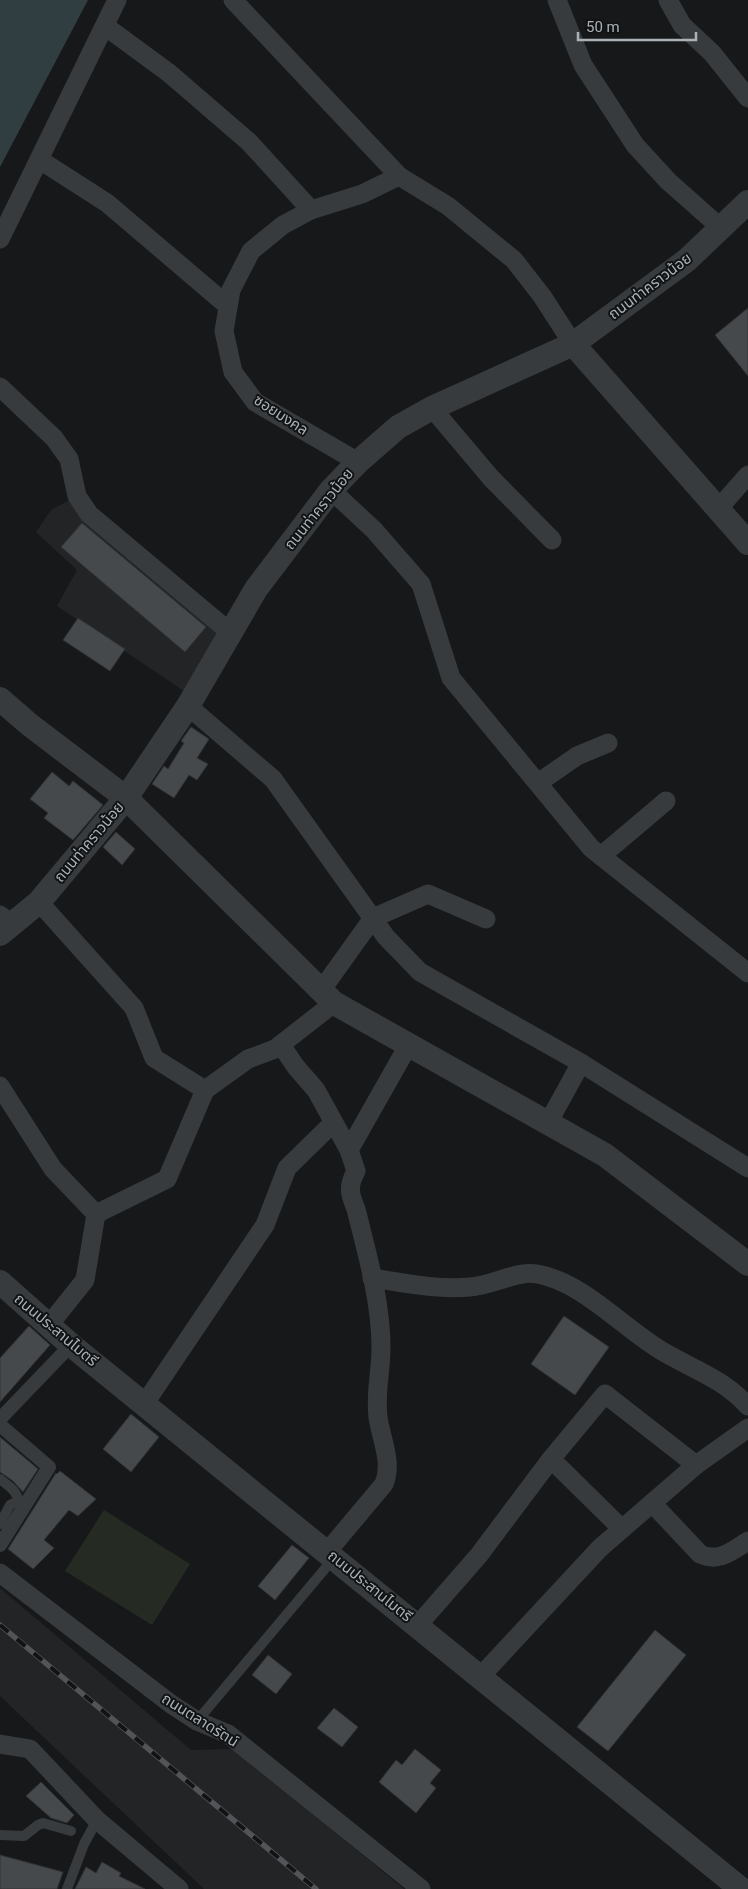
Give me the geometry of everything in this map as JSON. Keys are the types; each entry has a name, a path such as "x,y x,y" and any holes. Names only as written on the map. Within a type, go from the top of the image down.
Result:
{"street":[{"path":"0,239 117,0"},
{"path":"233,0 399,176 448,206 514,260 542,296 573,344 748,543"},
{"path":"557,0 583,65 635,145 668,181 721,228"},
{"path":"668,0 682,25 712,53 748,98"},
{"path":"105,26 169,73 249,142 312,210"},
{"path":"40,160 107,204 228,306"},
{"name":"ซอยมงคล","path":"358,462 255,402 233,372 224,331 231,290 252,251 283,225 312,210 362,194 399,176"},
{"name":"ถนนท่าคราวน้อย","path":"4,924 39,902 126,798 188,706 232,634 256,589 331,490 358,462 398,427 432,408 573,344 687,260 748,202"},
{"path":"0,387 54,438 69,460 77,496 89,514 232,634"},
{"path":"432,408 491,478 552,540"},
{"path":"718,509 748,475"},
{"path":"331,490 374,530 421,584 451,678 591,848 748,973"},
{"path":"0,699 30,725 126,798 327,998 605,1155 748,1264"},
{"path":"188,706 273,779 386,936 420,972 581,1062 748,1168"},
{"path":"538,783 577,756 608,742"},
{"path":"601,856 666,801"},
{"path":"96,1214 167,1179 205,1090 248,1059 281,1045 327,998 373,918 428,894 486,919"},
{"path":"39,902 134,1008 154,1058 205,1090"},
{"path":"349,1150 409,1044"},
{"path":"281,1045 296,1067 316,1090 349,1150 356,1171 350,1183 349,1194 356,1209 372,1278 381,1349 378,1380 378,1416 389,1471 384,1484 331,1555"},
{"path":"548,1123 581,1062"},
{"path":"0,1086 53,1169 96,1214"},
{"path":"145,1403 266,1225 287,1168 334,1123"},
{"path":"49,1325 85,1280 96,1214"},
{"path":"372,1278 412,1285 471,1287 496,1283 520,1274 537,1274 563,1284 592,1300 662,1351 716,1378 748,1406"},
{"name":"ถนนประสานไมตรี","path":"0,1282 71,1344 741,1889"},
{"path":"0,1419 71,1344"},
{"path":"418,1625 480,1555 551,1458 605,1394 696,1465"},
{"path":"0,1425 50,1467 0,1545"},
{"path":"480,1677 600,1548 696,1465 748,1428"},
{"path":"551,1458 622,1529"},
{"path":"652,1503 700,1554 710,1559 722,1557 748,1540"},
{"name":"ถนนตลาดรัตน์","path":"0,1573 171,1704 197,1721 228,1734 420,1889"},
{"path":"0,1744 30,1749 97,1820 179,1889"},
{"path":"741,1889 748,1878"}],"lane":[{"path":"0,1479 15,1492 18,1498 18,1501 10,1505 0,1524"},
{"path":"197,1721 331,1555"},
{"path":"68,1889 84,1844 97,1820"},
{"path":"0,1835 24,1836 38,1825 43,1824 70,1831"}],"shaded area":[{"path":"0,0 88,0 0,167"},
{"path":"77,496 232,634 193,697 57,606 77,570 36,532 51,510"},
{"path":"104,1510 190,1564 152,1625 65,1571"},
{"path":"0,1588 191,1750 234,1749 404,1889 204,1889 0,1696"}],"building":[{"path":"748,308 748,376 715,335"},
{"path":"82,523 206,627 185,652 61,547"},
{"path":"78,618 125,649 110,671 63,640"},
{"path":"191,727 209,739 197,758 208,764 197,780 189,775 174,798 152,784 164,766 168,769 184,743 181,741"},
{"path":"52,772 69,786 73,781 103,805 73,840 44,818 48,813 30,799"},
{"path":"116,832 135,849 122,865 103,847"},
{"path":"564,1316 609,1347 575,1395 531,1364"},
{"path":"29,1326 50,1345 0,1402 0,1358"},
{"path":"131,1414 159,1437 131,1472 103,1449"},
{"path":"0,1437 38,1469 23,1492 13,1481 0,1472"},
{"path":"60,1471 96,1499 78,1516 69,1510 44,1540 54,1548 33,1569 8,1549 56,1473"},
{"path":"292,1545 309,1558 275,1600 258,1586"},
{"path":"655,1630 686,1655 608,1751 577,1727"},
{"path":"268,1655 292,1674 276,1694 252,1675"},
{"path":"334,1708 358,1727 342,1747 317,1728"},
{"path":"415,1749 441,1770 430,1783 436,1788 416,1813 379,1782 396,1760 402,1765"},
{"path":"41,1782 74,1815 67,1823 51,1818 26,1796"},
{"path":"0,1855 63,1872 57,1889 0,1889"},
{"path":"102,1862 121,1873 119,1876 145,1889 75,1889 86,1867 96,1873"}],"railway":[{"path":"0,1625 316,1889"}]}
